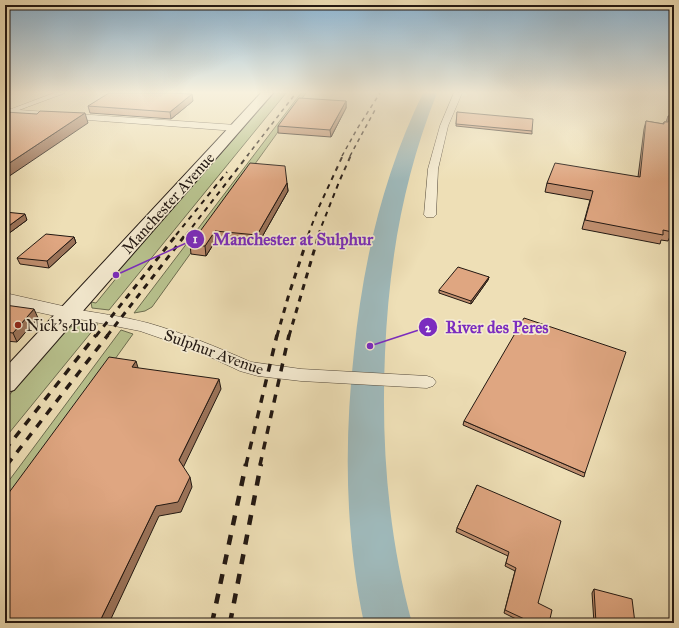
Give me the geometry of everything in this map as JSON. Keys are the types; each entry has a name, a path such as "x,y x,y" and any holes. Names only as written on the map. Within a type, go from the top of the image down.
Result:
{"main road":[{"name":"Manchester Avenue","path":"5,384 241,122"}],"street":[{"path":"159,122 236,128"},
{"path":"430,215 433,169 446,122"},
{"name":"Sulphur Avenue","path":"5,299 144,327 200,346 246,367 258,370 324,376 427,382"}],"green space":[{"path":"248,122 262,122 109,310 92,308 91,302 96,303 118,276 114,275"},
{"path":"279,122 285,122 152,307 145,311 134,313"},
{"path":"78,323 98,324 5,438 5,400 67,329"},
{"path":"121,330 133,334 5,512 5,486"}],"building":[{"path":"5,122 71,122 5,166"},
{"path":"281,122 334,122 330,130 278,126"},
{"path":"456,122 533,122 532,131 456,124"},
{"path":"646,122 664,124 664,122 674,122 674,192 671,191 672,232 663,230 663,235 585,220 593,191 547,183 555,163 640,177"},
{"path":"250,163 285,166 287,183 257,235 215,231 205,246 190,245"},
{"path":"5,212 25,214 5,228"},
{"path":"46,234 74,237 47,261 17,258"},
{"path":"458,267 489,277 471,301 439,290"},
{"path":"5,305 34,309 13,333 5,332"},
{"path":"524,318 626,352 585,473 464,421"},
{"path":"109,357 136,361 132,367 219,379 179,460 190,477 178,502 156,506 99,623 5,623 5,498"},
{"path":"477,485 561,521 538,603 552,610 549,623 533,623 505,610 516,568 506,563 509,552 457,528"},
{"path":"594,589 632,599 635,623 596,623"}],"waterway":[{"path":"388,623 378,573 368,491 366,456 366,396 373,311 382,247 396,184 417,122"}],"railway":[{"path":"247,156 273,122"},
{"path":"342,156 361,122"},
{"path":"350,156 368,122"},
{"path":"186,235 248,155"},
{"path":"308,235 318,209 343,155"},
{"path":"318,235 351,155"},
{"path":"176,235 227,172"},
{"path":"96,336 177,234"},
{"path":"107,336 186,234"},
{"path":"277,336 309,234"},
{"path":"289,336 319,234"},
{"path":"5,450 96,335"},
{"path":"7,465 108,335"},
{"path":"246,465 277,335"},
{"path":"260,465 289,335"},
{"path":"5,468 8,464"},
{"path":"212,623 246,464"},
{"path":"230,623 261,464"}],"place":[{"name":"Manchester at Sulphur","path":"116,275"},
{"name":"Nick's Pub","path":"18,325"},
{"name":"River des Peres","path":"370,346"}]}
